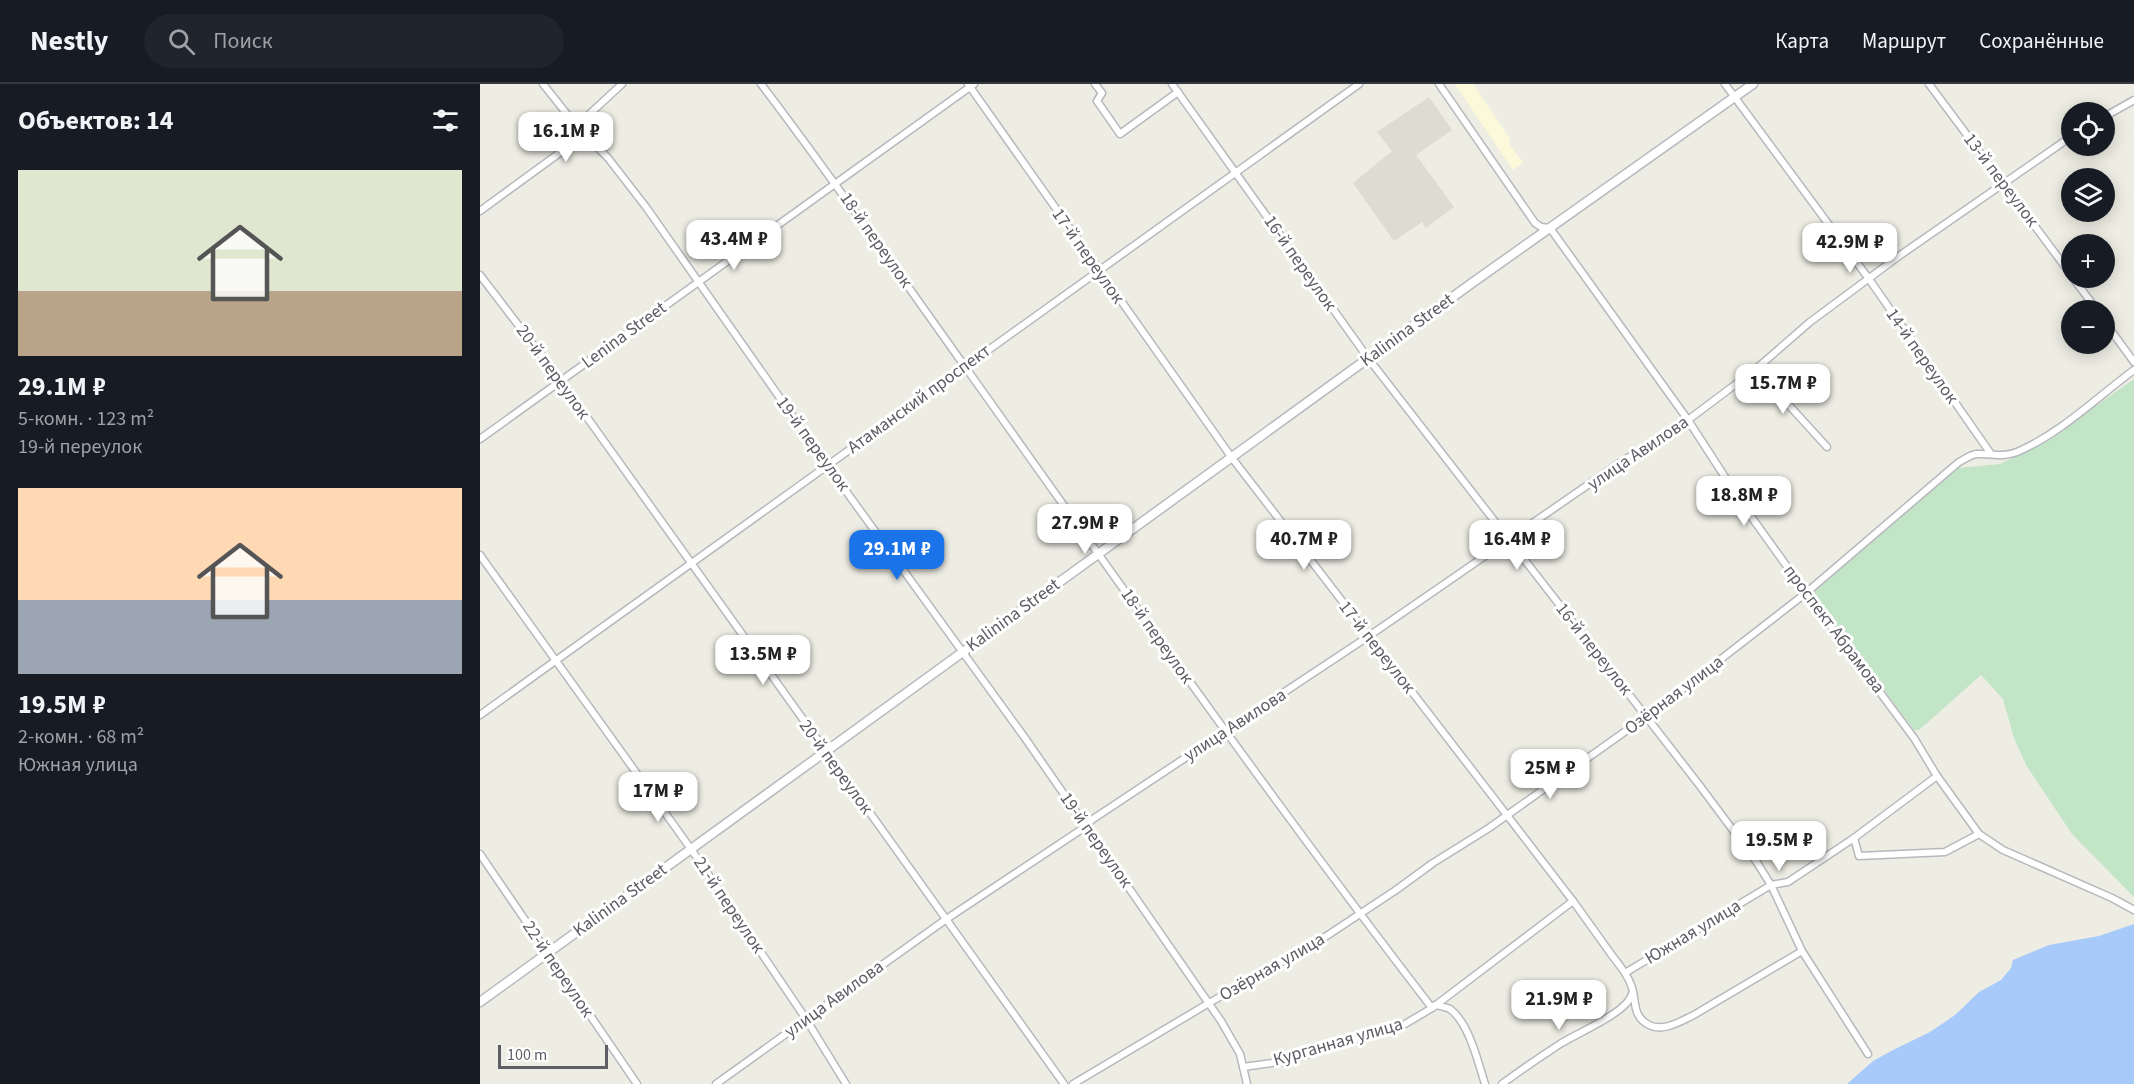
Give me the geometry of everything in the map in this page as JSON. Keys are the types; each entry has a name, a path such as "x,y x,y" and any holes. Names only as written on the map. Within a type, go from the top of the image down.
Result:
{"main road":[{"name":"Kalinina Street","path":"480,1002 1368,358 1753,84"}],"street":[{"name":"19-й переулок","path":"543,84 578,128 608,158 645,207 1085,825 1209,1003 1240,1054 1247,1084"},
{"path":"480,210 576,141 578,128 589,113 622,84"},
{"name":"18-й переулок","path":"761,84 836,183 964,366 1359,914 1434,1007 1448,1008 1461,1022 1470,1039 1485,1084"},
{"path":"1095,84 1102,93 1097,101 1120,134 1178,92"},
{"name":"16-й переулок","path":"1172,84 1368,358 1735,833 1771,885 1802,951 1868,1054"},
{"name":"Атаманский проспект","path":"480,715 1359,84"},
{"name":"проспект Абрамова","path":"1439,84 1536,224 1550,228 1688,420 1745,508 1914,738 1937,776 1979,834 2003,850 2134,910"},
{"name":"14-й переулок","path":"1725,84 1869,279 1990,454"},
{"name":"13-й переулок","path":"1929,84 2061,262"},
{"name":"Lenina Street","path":"480,439 971,85"},
{"name":"17-й переулок","path":"971,85 1232,458 1573,901 1625,974 1632,987 1633,1002 1639,1017 1647,1024 1659,1028 1674,1024 1692,1016 1802,951"},
{"path":"2115,111 2134,100"},
{"name":"улица Авилова","path":"716,1084 945,920 1369,636 1621,462 1688,420 1756,369 1810,322 2061,144"},
{"name":"20-й переулок","path":"480,276 561,381 1064,1084"},
{"name":"13-й переулок","path":"2080,288 2089,300"},
{"path":"2115,336 2134,362"},
{"path":"1756,369 1827,447"},
{"name":"Озёрная улица","path":"1073,1084 1284,961 1507,816 1646,717 1806,593 1959,462 1974,454 1990,454 2000,457 2015,453 2048,436 2134,370"},
{"name":"21-й переулок","path":"480,555 691,849 806,1019 846,1084"},
{"name":"Южная улица","path":"1625,974 1771,885 1788,882 1854,838 1937,776"},
{"path":"1854,838 1859,856 1904,855 1946,852 1979,834"},
{"name":"22-й переулок","path":"480,854 637,1084"},
{"name":"Курганная улица","path":"1243,1067 1287,1061 1405,1024 1434,1007 1573,901"},
{"name":"Южная улица","path":"1502,1084 1626,1004 1632,997 1632,987"}],"shaded area":[{"path":"1455,84 1473,84 1511,140 1508,142 1523,163 1513,170"},
{"path":"1429,97 1452,130 1416,155 1454,207 1426,228 1422,222 1394,241 1353,183 1392,151 1377,132"}],"green space":[{"path":"2134,379 2134,897 2072,834 2026,765 2014,738 2003,699 1981,675 1919,730 1914,730 1811,592 1959,468 2000,464 2046,441"}],"water":[{"path":"2134,924 2134,1084 1847,1084 1873,1061 1930,1032 1955,1015 1979,992 2001,980 2011,968 2013,960 2049,945 2099,936"}]}
